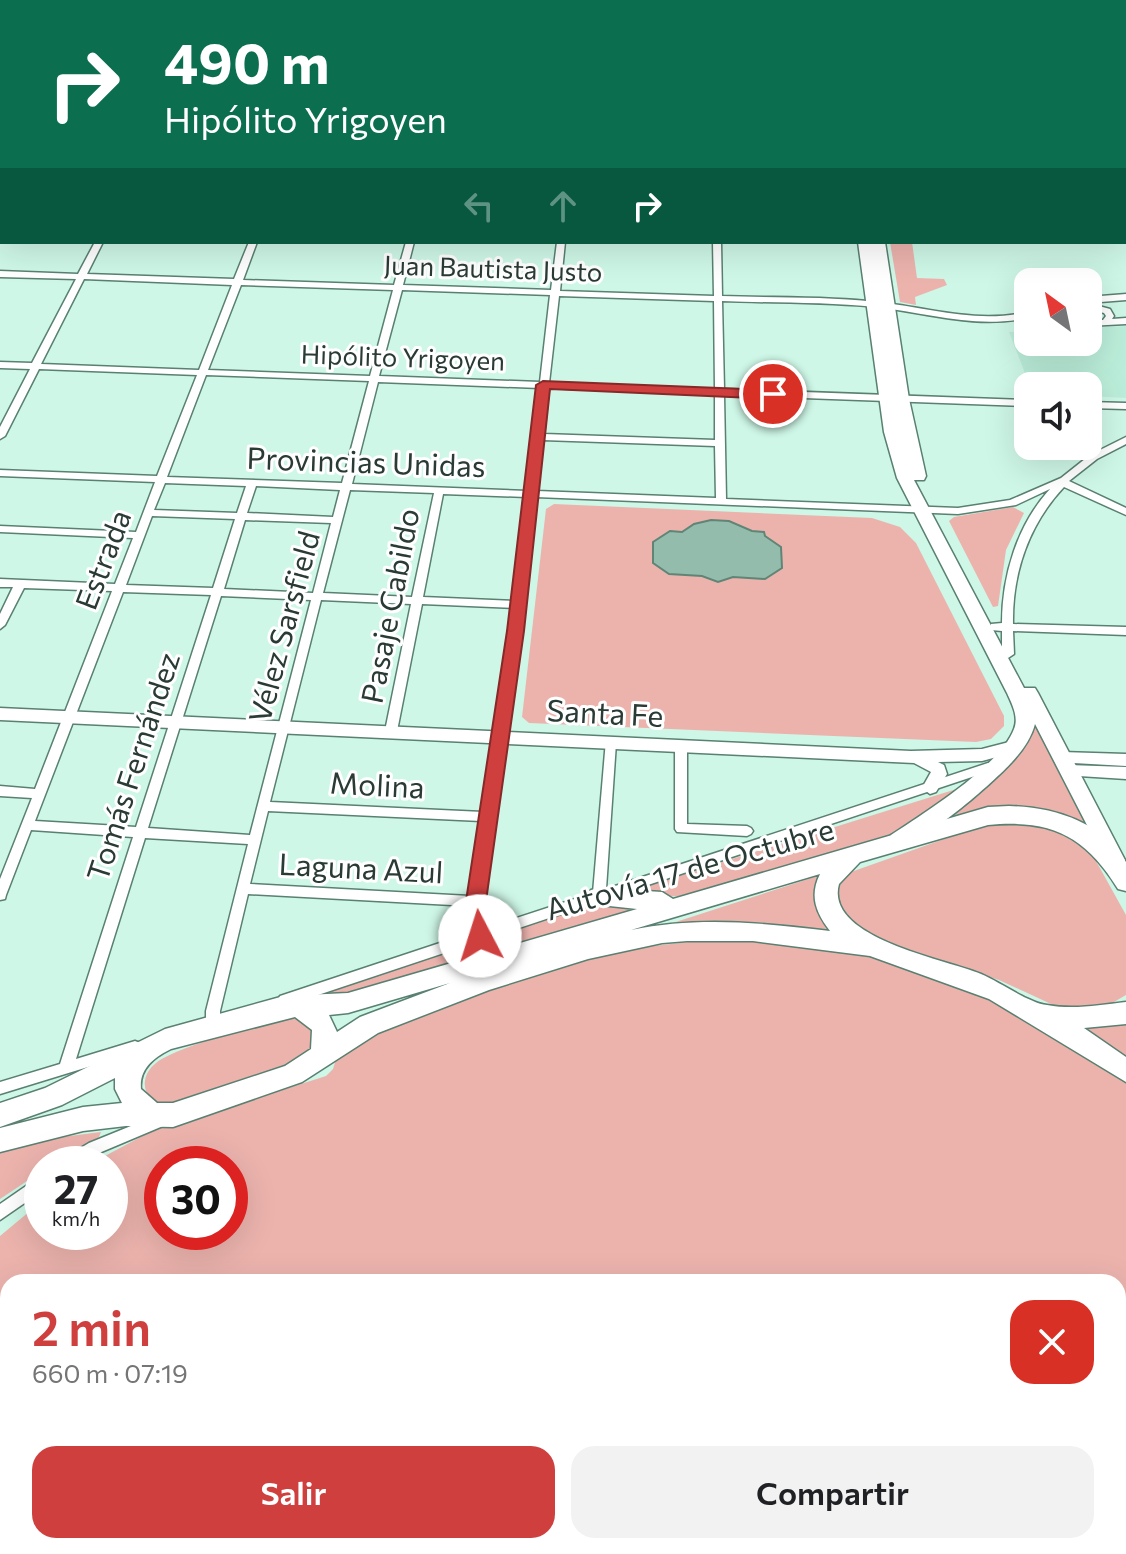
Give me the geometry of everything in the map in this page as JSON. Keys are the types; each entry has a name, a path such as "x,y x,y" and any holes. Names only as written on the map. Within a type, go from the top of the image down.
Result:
{"highway":[{"name":"Autovía 17 de Octubre","path":"0,1115 53,1097 157,1044 213,1026 299,1006 348,1003 857,856 968,820 1025,812 1068,825 1094,843 1121,873"},
{"path":"857,856 834,872 824,892 826,906 836,922 850,935 870,946"},
{"path":"599,897 644,901 708,897"},
{"name":"Autovía 17 de Octubre","path":"0,1140 83,1119 126,1114 165,1116 293,1074 369,1025 484,981 638,937 687,931 753,931 870,946 957,975 1042,1016 1126,1071"},
{"path":"299,1006 323,1024 326,1038 322,1055"},
{"path":"1096,1018 1126,1006"},
{"path":"1042,1016 1096,1018 1126,1013"},
{"path":"157,1044 128,1072 127,1086 136,1103 165,1116"}],"main road":[{"path":"866,244 884,309 894,398"},
{"path":"878,244 894,398 913,462 928,510 1024,708 1025,727 1013,747 949,805 898,841"},
{"path":"928,510 1000,627 1008,654 1121,873"}],"street":[{"path":"0,436 98,244"},
{"name":"Estrada","path":"0,895 5,868 28,825 252,244"},
{"name":"Vélez Sarsfield","path":"213,1026 213,1011 242,889 409,244"},
{"path":"480,936 476,901 519,605 561,244"},
{"path":"717,244 721,501"},
{"name":"Juan Bautista Justo","path":"0,274 716,298 884,309 933,317 1014,323"},
{"path":"1102,301 1126,297"},
{"path":"1102,306 1126,305"},
{"path":"1102,307 1111,314 1106,322"},
{"path":"1102,322 1126,321"},
{"name":"Hipólito Yrigoyen","path":"0,365 1014,402"},
{"path":"1102,405 1126,406"},
{"path":"539,437 719,443"},
{"path":"1126,440 1092,458 1060,481 1031,519 1014,563 1006,611 1000,627 1126,631"},
{"name":"Provincias Unidas","path":"0,473 928,510 975,510 1012,503 1060,481"},
{"path":"1060,481 1126,512"},
{"name":"Tomás Fernández","path":"66,1067 252,483"},
{"name":"Pasaje Cabildo","path":"391,731 439,491"},
{"path":"1012,503 1028,509 1031,519"},
{"path":"147,513 338,520"},
{"path":"0,529 139,535"},
{"path":"0,583 519,605"},
{"path":"0,625 20,584"},
{"name":"Santa Fe","path":"0,714 911,757 982,755 1013,747"},
{"path":"599,897 610,743"},
{"path":"681,746 681,829 747,831"},
{"path":"911,757 930,762 938,769 939,774 930,788"},
{"path":"1066,765 1126,760"},
{"path":"1066,765 1126,773"},
{"path":"240,1018 281,1001 992,766"},
{"path":"0,791 39,794"},
{"name":"Molina","path":"264,806 488,817"},
{"path":"28,825 255,840"},
{"name":"Laguna Azul","path":"242,889 476,901"},
{"path":"0,1088 66,1067 157,1044"},
{"path":"98,1146 165,1116"},
{"path":"0,1213 24,1195"}],"shaded area":[{"path":"890,244 912,244 917,278 944,279 947,285 915,297 916,305 900,302"},
{"path":"1126,326 1126,398 1102,397 1102,372 1025,372 1018,356 1102,356 1102,327"},
{"path":"554,504 872,518 900,527 916,543 1004,716 1004,726 991,739 976,742 529,723 522,717 546,509"},
{"path":"1013,507 1024,513 1006,550 998,606 993,607 949,521 954,517"},
{"path":"1036,726 1096,837 1063,817 1039,809 1001,810 950,820 993,779 1029,728"},
{"path":"963,787 899,833 706,894 648,898 617,895"},
{"path":"995,821 1051,823 1091,852 1126,915 1126,995 1107,1006 1064,1010 999,980 874,939 844,918 836,896 837,888 851,872"},
{"path":"827,873 838,936 654,929"},
{"path":"600,901 655,906 352,998 294,1000"},
{"path":"708,940 755,941 876,956 998,1001 1126,1081 1126,1274 0,1274 0,1236 24,1216 24,1250 128,1250 128,1146 124,1146 150,1132 326,1076 333,1069 337,1056 387,1024 566,963 633,948"},
{"path":"280,1017 298,1019 311,1030 311,1048 296,1064 178,1105 159,1103 148,1096 146,1075 153,1065 165,1057"},
{"path":"1126,1021 1126,1057 1080,1026"},
{"path":"101,1132 99,1137 84,1146 24,1146 24,1183 0,1199 0,1152 46,1139"}],"building":[{"path":"711,520 729,521 752,531 764,532 781,547 782,568 765,579 733,577 718,582 702,576 669,574 653,563 653,542 670,531 682,532 694,524"}],"route":[{"path":"480,936 475,915 476,901 515,631 543,385 773,394"}]}
